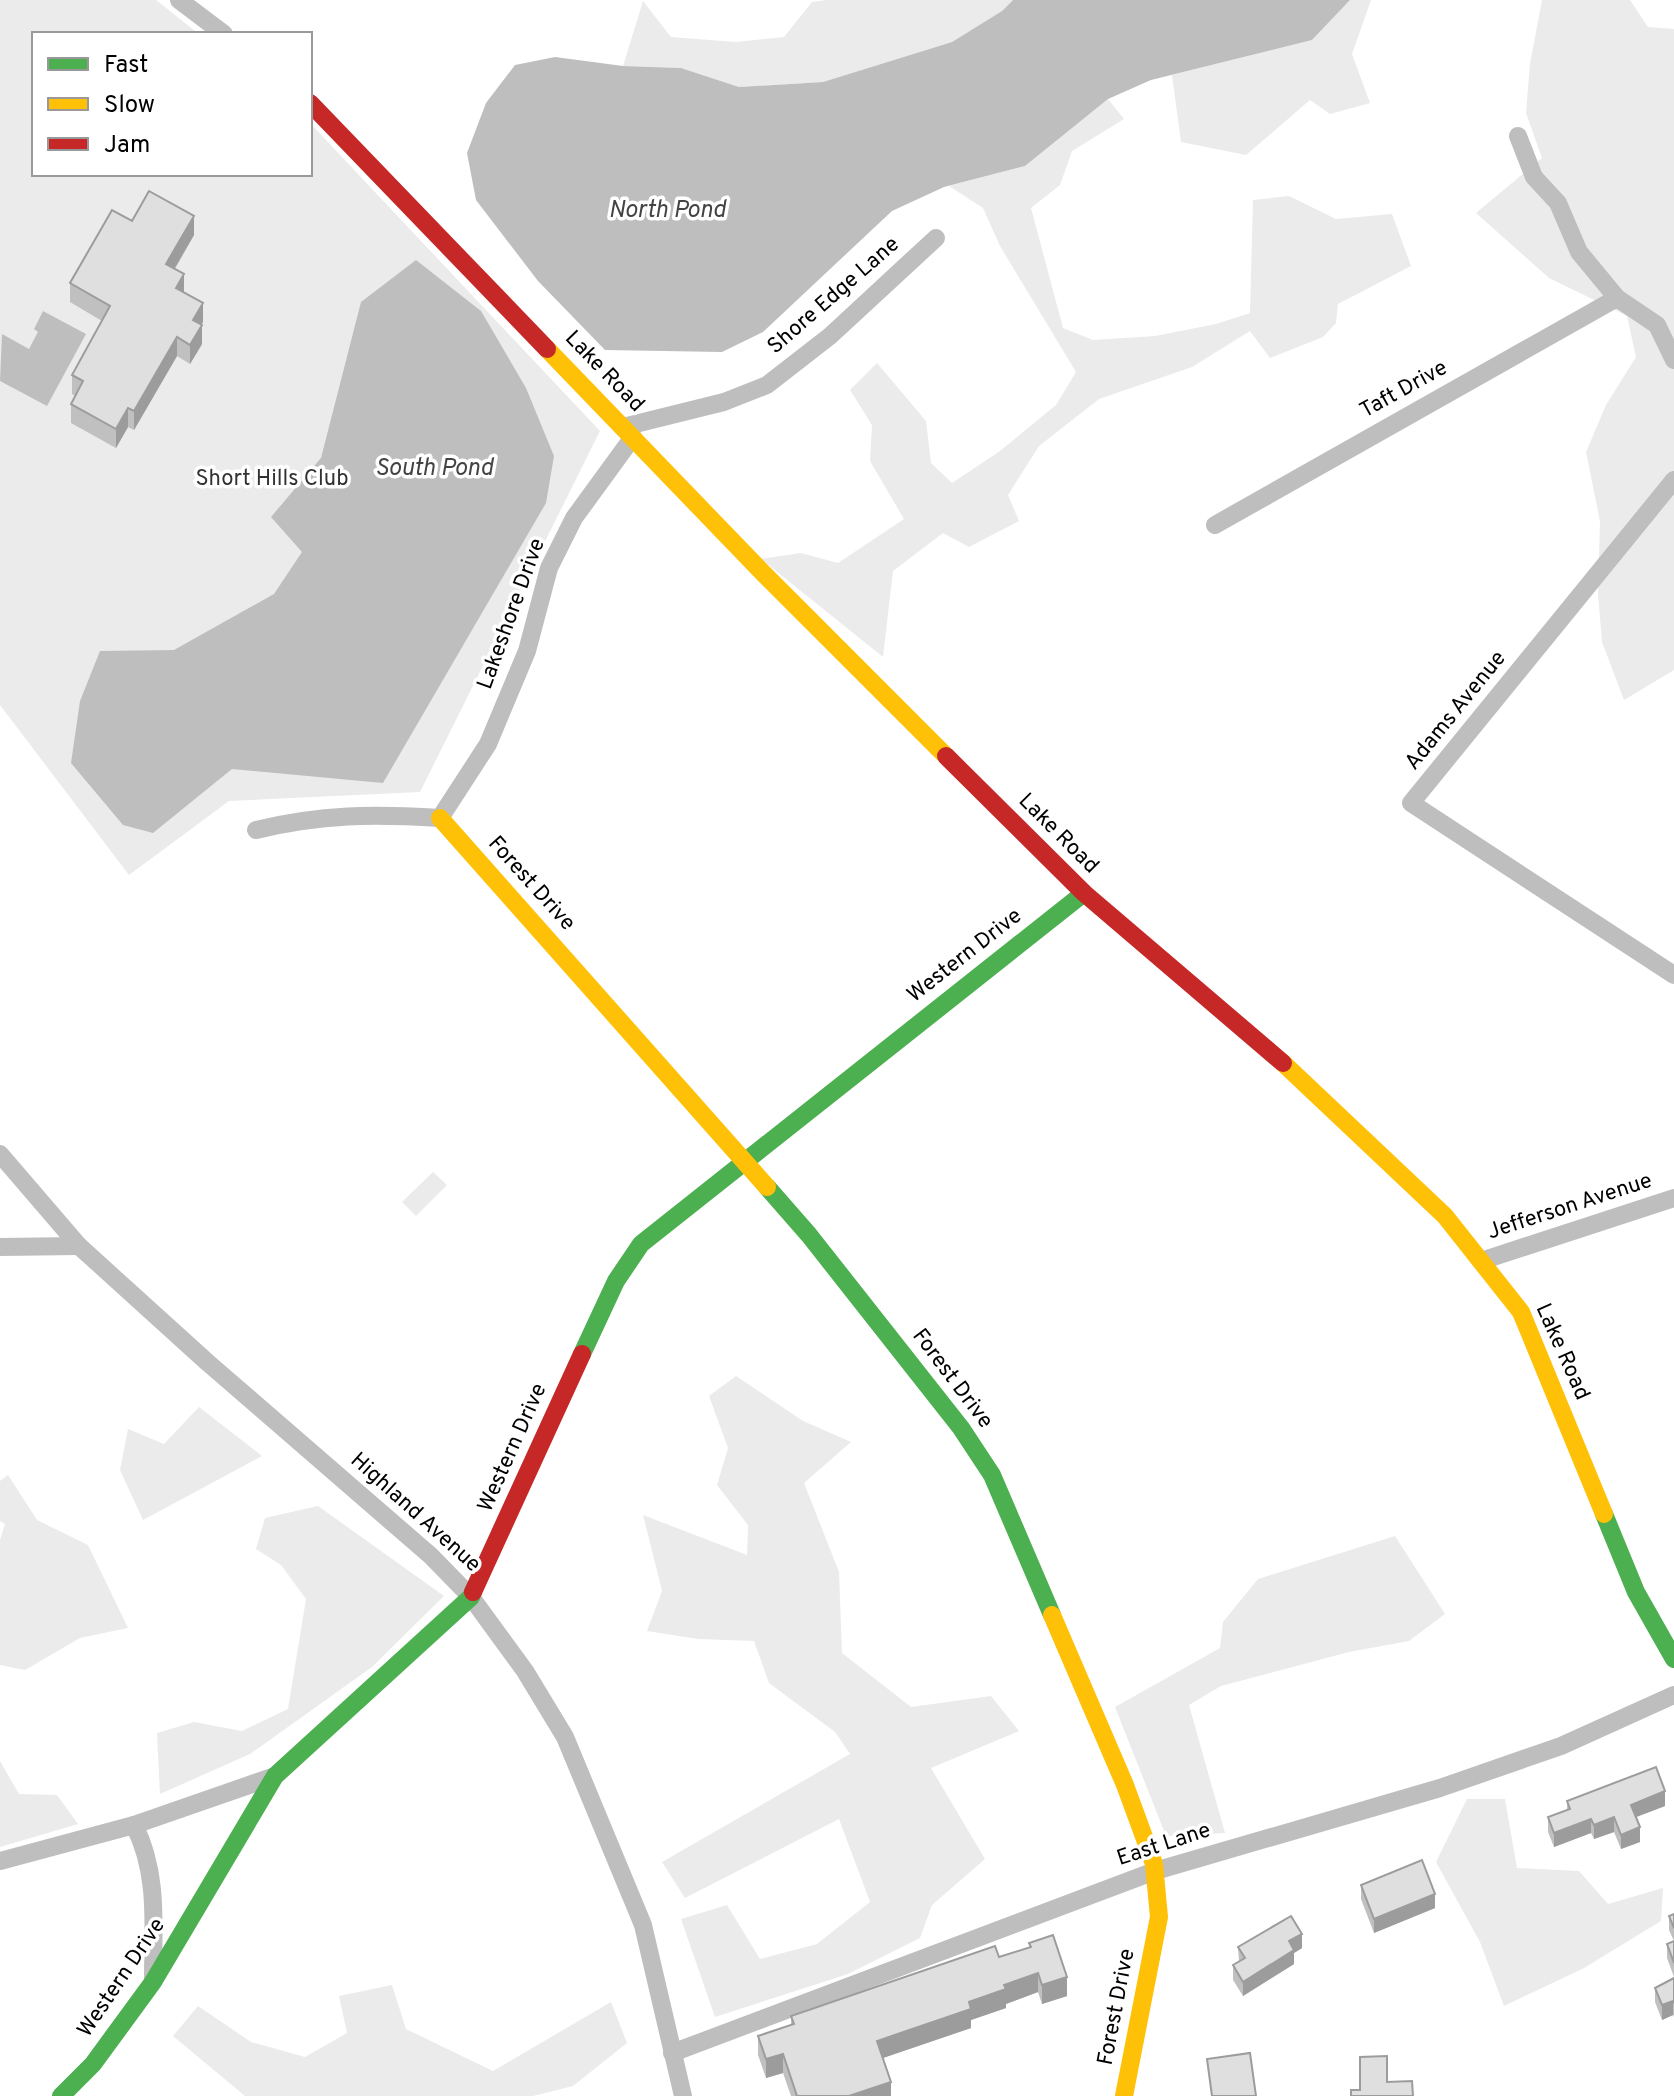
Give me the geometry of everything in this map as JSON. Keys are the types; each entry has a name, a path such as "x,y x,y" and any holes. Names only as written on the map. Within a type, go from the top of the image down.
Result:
{"street":[{"path":"179,0 221,32"},
{"name":"Lake Road","path":"312,105 763,573 1084,893 1308,1085 1445,1216 1521,1312 1636,1592 1674,1659"},
{"path":"1518,136 1534,177 1558,203 1579,252 1617,298 1657,325 1674,360"},
{"name":"Shore Edge Lane","path":"628,432 767,385 830,336 936,238"},
{"name":"Taft Drive","path":"1215,525 1617,298"},
{"name":"Lakeshore Drive","path":"440,818 488,744 527,651 549,568 574,518 628,432"},
{"name":"Adams Avenue","path":"1674,480 1411,803 1674,975"},
{"path":"256,830 296,820 341,815 440,818"},
{"name":"Forest Drive","path":"440,818 745,1160 836,1269 961,1428 992,1475 1125,1785 1155,1871 1159,1917 1124,2096"},
{"name":"Western Drive","path":"61,2096 93,2064 153,1982 275,1776 471,1597 616,1281 641,1244 1084,893"},
{"name":"Highland Avenue","path":"0,1154 79,1246 207,1362 431,1556 471,1597 525,1671 565,1737 643,1925 683,2096"},
{"name":"Jefferson Avenue","path":"1481,1261 1674,1198"},
{"path":"0,1247 79,1246"},
{"name":"East Lane","path":"672,2053 1155,1871 1440,1788 1561,1746 1674,1695"},
{"path":"0,1861 134,1825 275,1776"},
{"path":"134,1825 143,1842 153,1882 153,1982"}],"green space":[{"name":"Short Hills Club","path":"0,0 156,0 196,32 32,32 32,176 312,176 312,125 600,431 420,792 229,801 129,875 0,705"},
{"path":"1013,0 1002,11 952,42 823,82 739,87 681,68 623,66 643,1 671,37 736,42 784,37 812,2"},
{"path":"1350,0 1371,0 1352,54 1370,103 1330,114 1310,100 1246,155 1181,142 1172,75 1312,40"},
{"path":"1542,0 1630,0 1648,27 1674,29 1674,670 1624,700 1602,642 1598,594 1600,521 1586,452 1606,405 1636,357 1627,316 1549,278 1476,213 1542,158 1526,113 1530,64"},
{"path":"1108,99 1124,119 1072,151 1060,185 1031,208 1063,328 1093,340 1155,336 1216,324 1250,313 1253,200 1289,196 1336,219 1392,214 1411,266 1338,304 1336,323 1323,337 1270,358 1250,331 1192,367 1099,399 1039,446 1008,495 1019,521 969,547 943,533 893,571 883,657 761,559 801,553 838,563 904,519 870,461 872,425 850,390 877,363 926,421 931,463 952,483 1000,451 1056,405 1076,372 1000,246 983,208 949,186 1025,166"},
{"path":"433,1172 447,1185 416,1216 402,1202"},
{"path":"736,1376 803,1421 851,1442 804,1483 839,1572 842,1653 911,1707 991,1696 1019,1731 931,1768 985,1859 932,1905 920,1938 848,1974 715,2017 681,1919 727,1905 760,1959 817,1944 870,1902 839,1819 685,1898 662,1862 850,1754 835,1732 769,1683 754,1641 698,1639 647,1631 662,1591 643,1515 747,1555 748,1525 717,1485 728,1448 709,1396"},
{"path":"199,1407 262,1456 143,1520 120,1470 128,1429 164,1444"},
{"path":"8,1475 37,1520 88,1545 128,1628 80,1638 25,1670 0,1665 0,1540 5,1524 0,1521 0,1481"},
{"path":"318,1506 444,1596 372,1667 250,1754 160,1794 157,1733 194,1722 242,1731 288,1709 306,1599 281,1565 256,1549 265,1518"},
{"path":"1395,1536 1445,1614 1409,1641 1349,1652 1221,1686 1189,1705 1225,1833 1166,1836 1115,1707 1220,1648 1223,1622 1258,1579"},
{"path":"0,1761 19,1794 57,1795 78,1824 0,1847"},
{"path":"1467,1799 1505,1799 1517,1868 1579,1871 1608,1904 1663,1888 1661,1921 1584,1968 1504,2006 1480,1942 1436,1862"},
{"path":"392,1985 406,2029 493,2071 611,2002 627,2043 573,2086 533,2096 245,2096 173,2036 198,2006 251,2042 305,2057 347,2033 339,1996"}],"water":[{"name":"North Pond","path":"1013,0 1350,0 1312,40 1151,80 1108,99 1025,166 944,187 892,211 763,332 722,352 605,350 538,281 476,200 467,153 486,103 515,65 555,57 623,66 681,68 739,87 823,82 952,42 1002,11"},
{"name":"South Pond","path":"416,260 481,311 526,388 554,456 546,503 383,783 232,769 153,833 123,825 71,763 80,701 100,651 174,650 274,594 302,552 271,517 321,458 361,302"},
{"path":"43,311 86,334 47,406 0,381 2,334 29,349 38,332 34,329"}],"building":[{"path":"149,191 194,216 166,264 184,274 176,288 203,303 193,320 202,325 190,345 177,337 134,411 128,408 116,429 71,404 83,381 72,375 110,306 70,283 112,210 132,221"},
{"path":"1656,1767 1665,1791 1631,1805 1640,1827 1621,1835 1614,1817 1594,1825 1591,1819 1554,1833 1548,1817 1570,1809 1567,1801"},
{"path":"1422,1860 1435,1894 1374,1919 1361,1885"},
{"path":"1291,1916 1302,1934 1289,1941 1294,1950 1243,1982 1233,1965 1245,1958 1238,1947"},
{"path":"1053,1935 1067,1977 1042,1985 1038,1973 969,2002 971,2009 877,2041 891,2082 849,2096 797,2096 783,2054 766,2059 758,2036 794,2024 791,2016 995,1946 999,1957 1031,1947 1029,1943"},
{"path":"1674,1941 1674,1963 1667,1944"},
{"path":"1674,1978 1674,2003 1662,2005 1655,1988"},
{"path":"1250,2053 1256,2096 1212,2096 1207,2059"},
{"path":"1387,2056 1387,2082 1412,2081 1413,2096 1351,2096 1351,2090 1360,2090 1360,2057"}],"traffic: fast":[{"path":"582,1354 616,1281 641,1244 1084,893"},
{"path":"767,1187 809,1235 961,1428 992,1475 1052,1615"},
{"path":"1604,1514 1636,1592 1674,1659"},
{"path":"61,2096 93,2064 153,1982 275,1776 473,1592"}],"traffic: slow":[{"path":"547,349 763,573 946,756"},
{"path":"440,818 767,1187"},
{"path":"1283,1063 1445,1216 1521,1312 1604,1514"},
{"path":"1052,1615 1125,1785 1154,1864 1159,1917 1124,2096"}],"traffic: jam":[{"path":"312,105 547,349"},
{"path":"946,756 1084,893 1283,1063"},
{"path":"473,1592 582,1354"}]}
